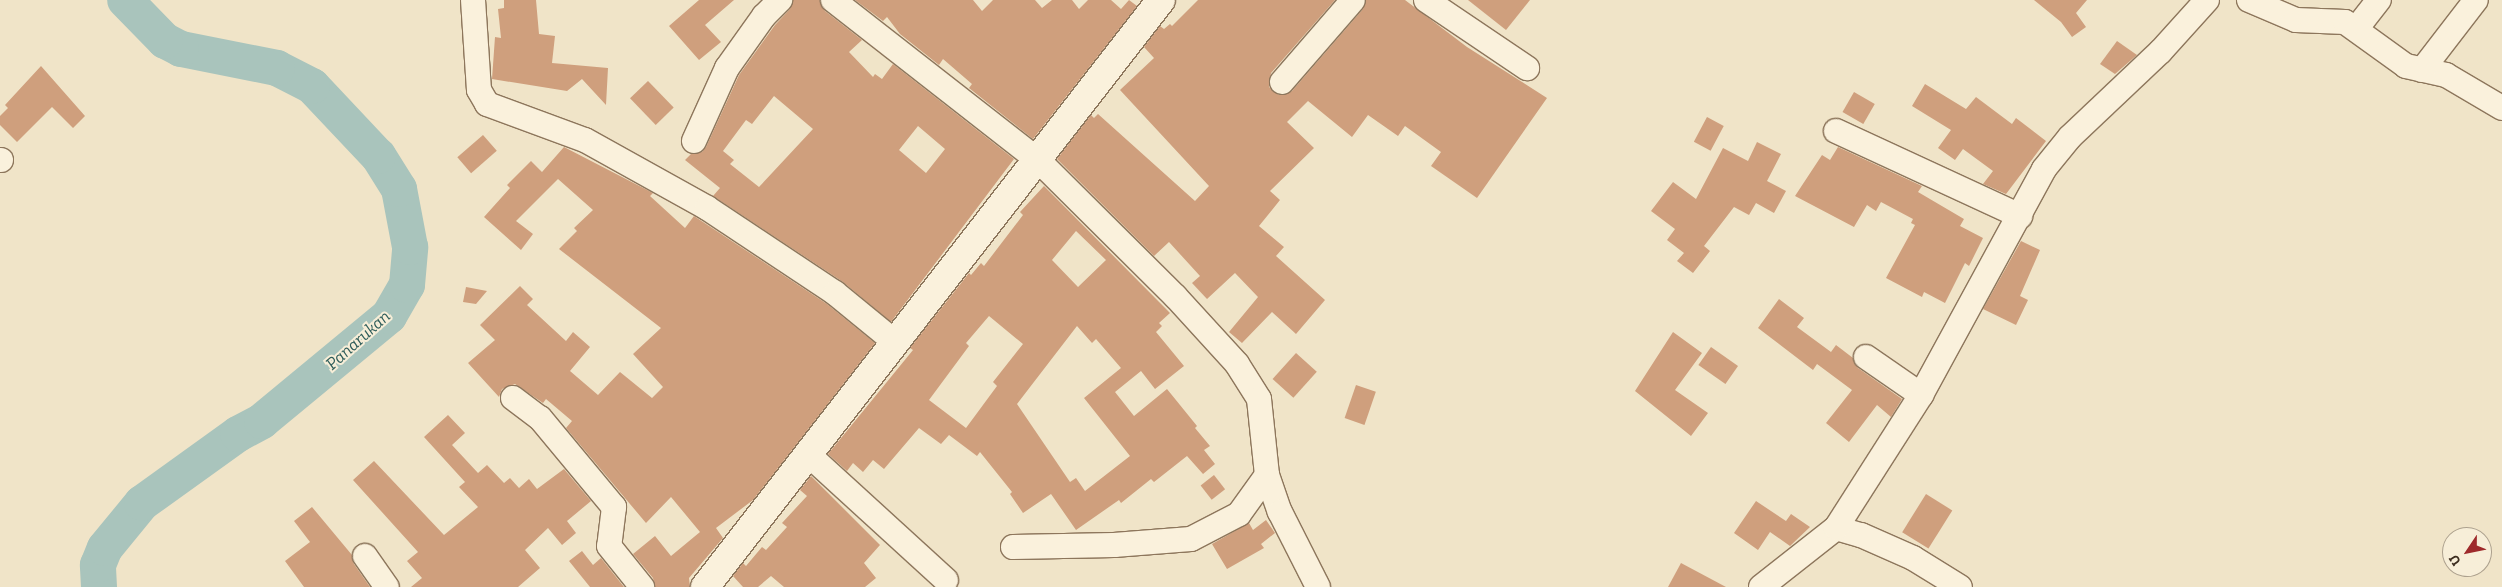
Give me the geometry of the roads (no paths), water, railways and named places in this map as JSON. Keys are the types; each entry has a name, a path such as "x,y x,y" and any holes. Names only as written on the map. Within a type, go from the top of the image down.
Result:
{"street":[{"path":"473,0 478,86 487,104 585,140 707,208 835,293 896,343"},
{"path":"694,142 727,68 764,16 780,0"},
{"path":"833,0 1038,160 1175,296 1250,382 1259,398 1267,475 1280,512 1318,587"},
{"path":"705,587 810,456 1160,0"},
{"path":"1282,82 1353,0"},
{"path":"1426,0 1527,68"},
{"path":"1761,587 1836,528 1921,396 2044,169 2070,137 2160,52 2207,0"},
{"path":"2249,0 2296,20 2345,22 2406,66 2446,76 2498,100"},
{"path":"2356,29 2379,0"},
{"path":"2422,70 2476,0"},
{"path":"1836,131 2020,216"},
{"path":"1866,357 1921,396"},
{"path":"513,398 540,418 614,507 610,549 642,587"},
{"path":"810,456 946,580"},
{"path":"1013,547 1114,545 1191,539 1239,514 1267,475"},
{"path":"1836,528 1860,535 1913,558 1960,587"},
{"path":"365,556 387,587"}],"waterway":[{"name":"Panarukan","path":"99,587 98,565 105,548 142,503 238,434 262,421 389,316 407,285 410,247 399,189 378,156 312,86 277,68 181,49 165,41 125,0"}]}
